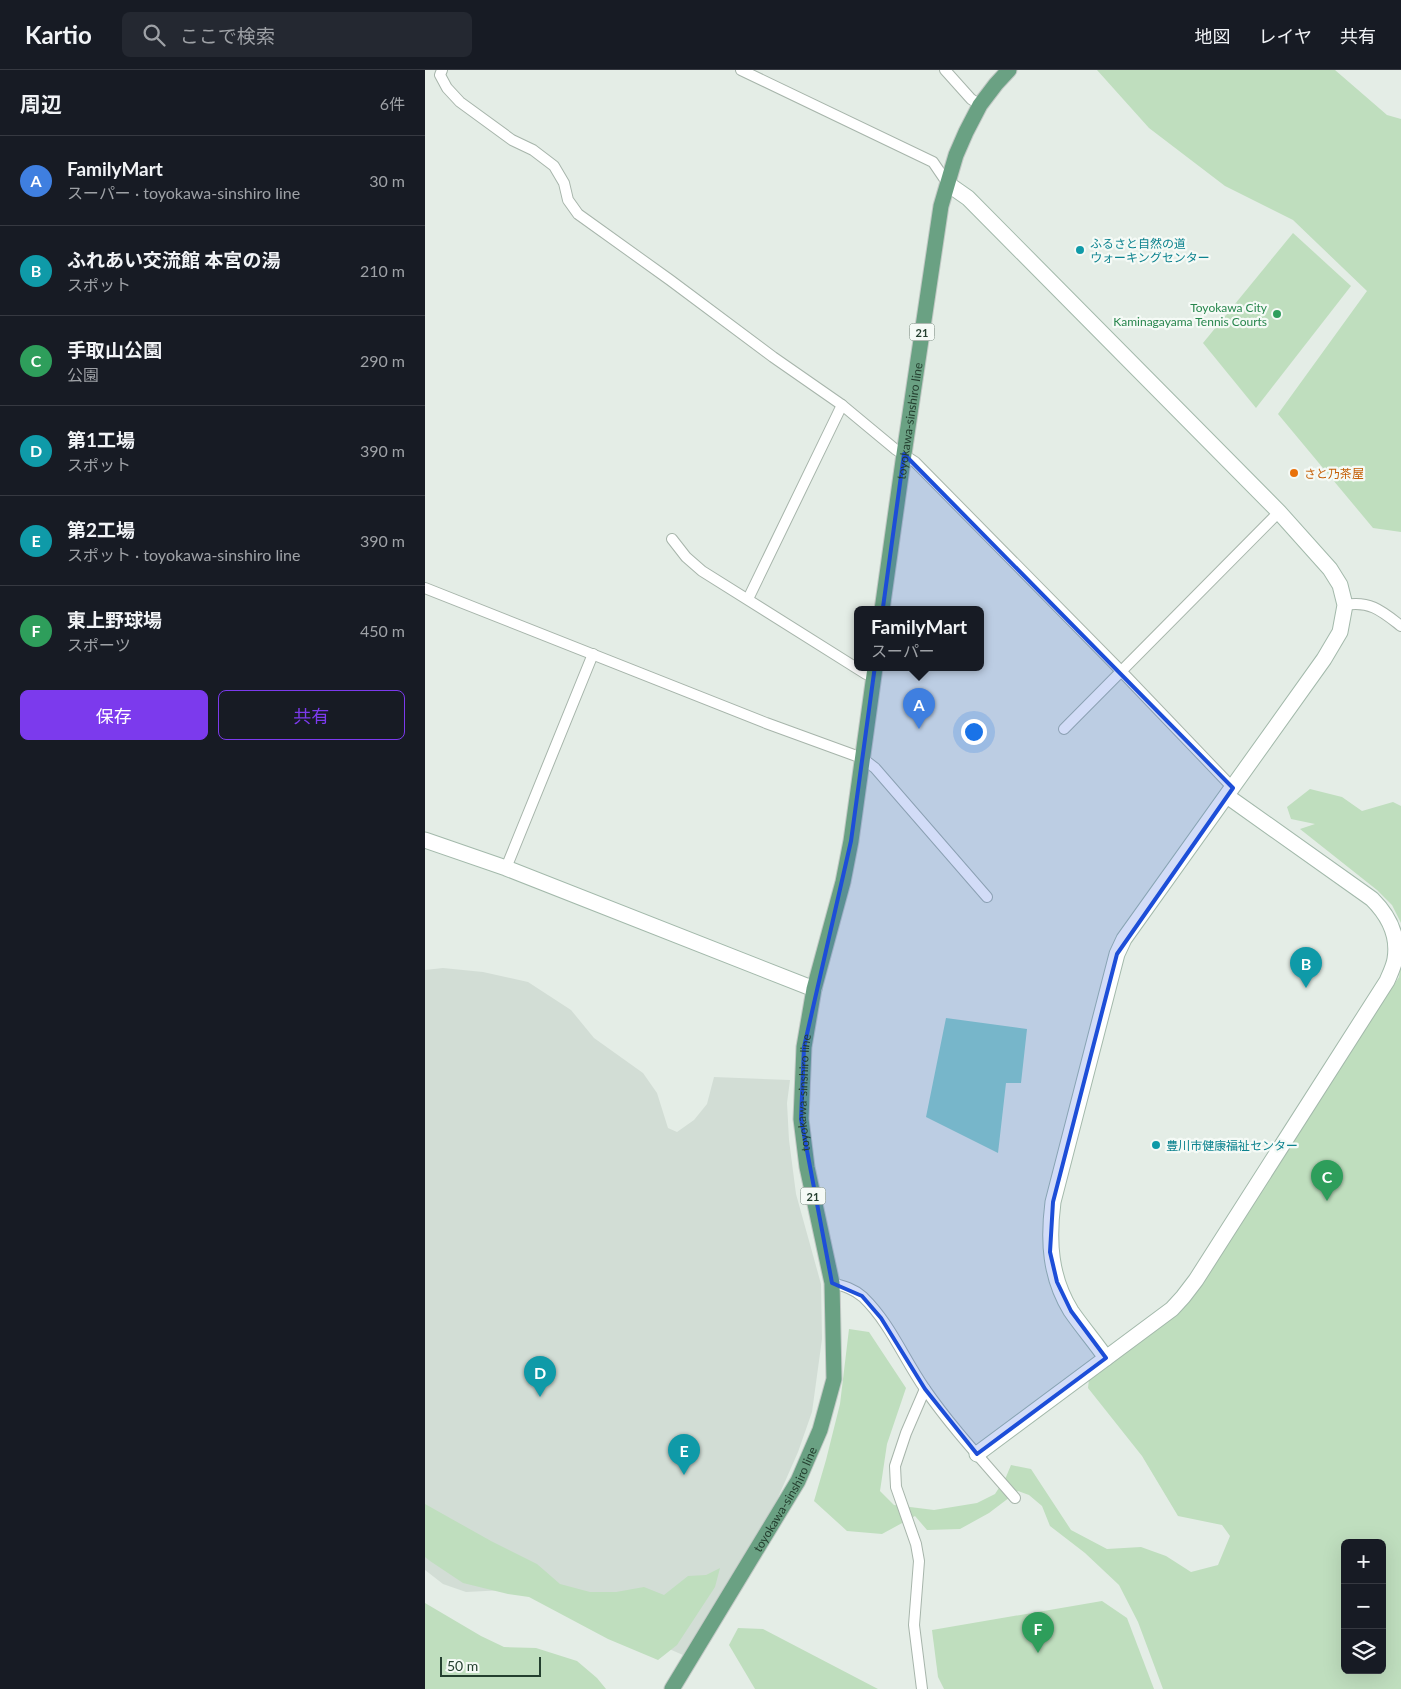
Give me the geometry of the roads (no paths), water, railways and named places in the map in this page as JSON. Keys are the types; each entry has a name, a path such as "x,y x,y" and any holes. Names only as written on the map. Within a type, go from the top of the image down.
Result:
{"main road":[{"name":"toyokawa-sinshiro line","path":"884,606 941,206 956,155 966,132 981,105 1009,70"},
{"name":"toyokawa-sinshiro line","path":"672,1689 798,1481 820,1430 834,1379 832,1283 807,1167 801,1119 804,1047 814,990 843,882 851,841 874,672"}],"street":[{"path":"442,70 441,75 447,88 460,102 512,140 533,150 554,166 564,184 568,200 578,214 842,406 915,462 1121,671 1230,792 1378,905 1384,911 1390,923 1395,940 1395,959 1387,981 1183,1298 1172,1309 977,1454"},
{"path":"945,70 971,99 981,105"},
{"path":"744,71 933,162 948,184 968,198 1279,512 1330,568 1340,585 1345,605 1339,632 1325,659 1124,939 1117,954 1053,1202 1049,1228 1050,1252 1057,1282 1071,1311 1107,1358"},
{"path":"748,599 842,406"},
{"path":"1064,728 1279,512"},
{"path":"672,539 686,557 703,571 854,666"},
{"path":"425,588 766,723 862,758 875,768 987,897"},
{"path":"1345,605 1356,603 1372,606 1401,626"},
{"path":"506,868 593,654"},
{"path":"861,671 866,674 874,672"},
{"path":"425,840 506,868 814,990"},
{"path":"832,1283 848,1287 862,1296 881,1318 925,1389 957,1432 1015,1498"},
{"path":"922,1689 914,1625 919,1561 916,1544 896,1487 895,1466 906,1433 925,1389"}],"water":[{"path":"946,1018 1027,1029 1021,1083 1006,1083 998,1153 926,1117"}],"place":[{"name":"ふるさと自然の道 ウォーキングセンター","path":"1080,250"},
{"name":"Toyokawa City Kaminagayama Tennis Courts","path":"1277,314"},
{"name":"さと乃茶屋","path":"1294,473"},
{"name":"FamilyMart","path":"919,729"},
{"name":"ふれあい交流館 本宮の湯","path":"1306,988"},
{"name":"豊川市健康福祉センター","path":"1156,1145"},
{"name":"手取山公園","path":"1327,1201"},
{"name":"第1工場","path":"540,1397"},
{"name":"第2工場","path":"684,1475"},
{"name":"東上野球場","path":"1038,1653"}]}
